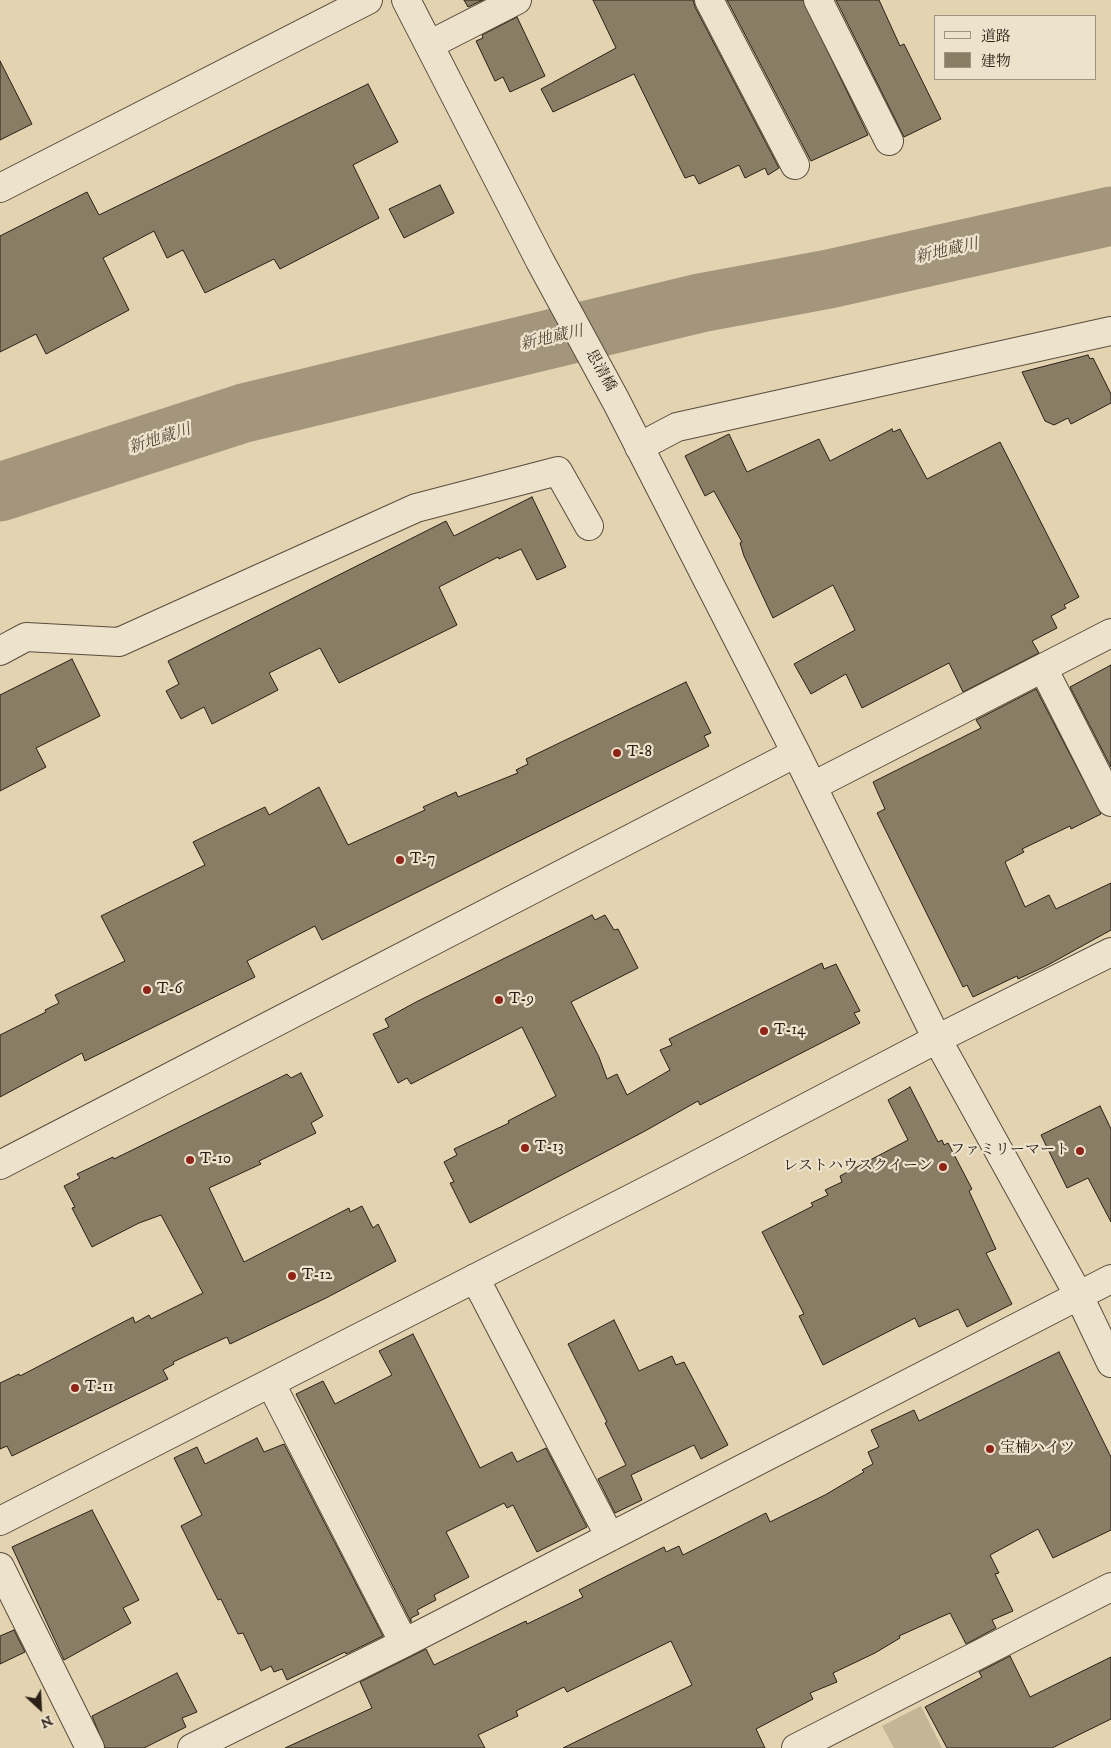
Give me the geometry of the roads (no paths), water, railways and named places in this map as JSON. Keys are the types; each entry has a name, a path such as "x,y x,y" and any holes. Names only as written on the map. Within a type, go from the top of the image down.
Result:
{"street":[{"path":"0,188 368,0"},
{"name":"思清橋","path":"406,0 540,262 616,401 813,786 937,1038 1079,1296 1111,1363"},
{"path":"429,45 516,0"},
{"path":"709,0 795,165"},
{"path":"818,0 889,141"},
{"path":"639,447 677,428 1111,330"},
{"path":"0,651 26,637 119,642 416,508 558,471 589,526"},
{"path":"813,786 1111,633"},
{"path":"1043,668 1111,802"},
{"path":"0,1164 796,753"},
{"path":"0,1521 679,1174 937,1038 1111,952"},
{"path":"475,1278 610,1537"},
{"path":"192,1748 404,1643 1111,1279"},
{"path":"271,1384 404,1643"},
{"path":"0,1567 90,1748"},
{"path":"796,1748 1111,1587"}],"waterway":[{"name":"新地蔵川","path":"0,492 244,413 700,303 829,279 1111,216"}],"place":[{"name":"T-8","path":"617,753"},
{"name":"T-7","path":"400,860"},
{"name":"T-6","path":"147,990"},
{"name":"T-9","path":"499,1000"},
{"name":"T-14","path":"764,1031"},
{"name":"T-13","path":"525,1148"},
{"name":"ファミリーマート","path":"1080,1151"},
{"name":"T-10","path":"190,1160"},
{"name":"レストハウスクイーン","path":"943,1167"},
{"name":"T-12","path":"292,1276"},
{"name":"T-11","path":"75,1388"},
{"name":"宝楠ハイツ","path":"990,1449"}]}
